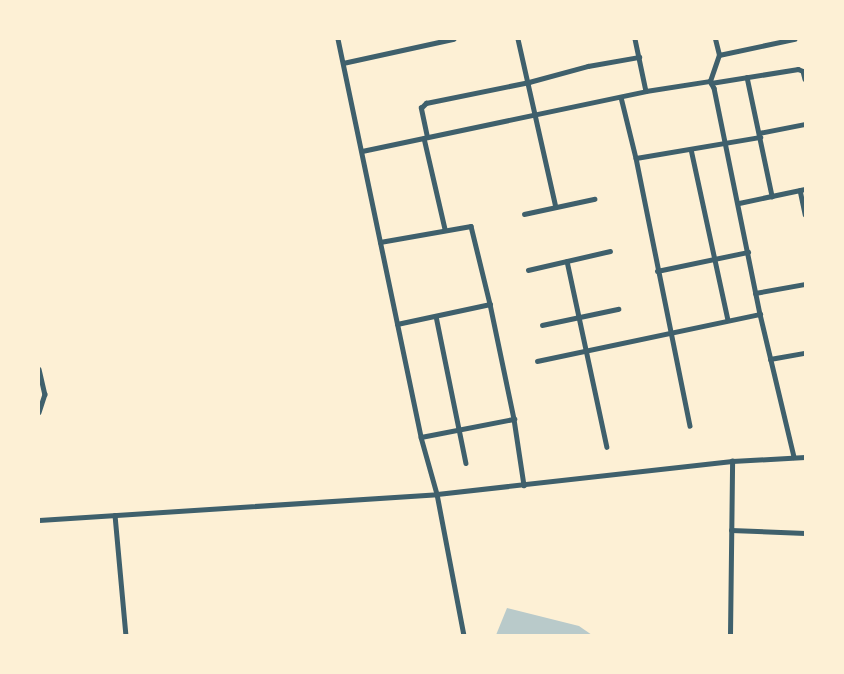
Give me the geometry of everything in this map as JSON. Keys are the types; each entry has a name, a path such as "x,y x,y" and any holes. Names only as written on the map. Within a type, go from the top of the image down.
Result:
{"street":[{"path":"338,39 421,437 437,494 464,635"},
{"path":"343,63 453,39"},
{"path":"518,39 537,114 556,207"},
{"path":"635,39 646,91"},
{"path":"715,39 718,55 710,82 726,144 760,314 794,457"},
{"path":"764,39 765,45"},
{"path":"718,55 794,39"},
{"path":"445,229 425,137 421,108 426,103 528,82 588,66 639,57"},
{"path":"362,151 646,91 798,69 803,70 805,79"},
{"path":"747,77 772,196"},
{"path":"621,97 636,158 690,426"},
{"path":"636,158 726,144 805,124"},
{"path":"691,149 729,320"},
{"path":"739,203 802,190 805,214"},
{"path":"524,214 594,199"},
{"path":"380,242 445,229 468,226 472,229 514,419 524,485"},
{"path":"528,270 610,251"},
{"path":"657,271 748,252"},
{"path":"567,261 607,447"},
{"path":"756,293 805,284"},
{"path":"397,324 490,304"},
{"path":"542,325 618,309"},
{"path":"537,361 760,314"},
{"path":"436,316 466,463"},
{"path":"770,359 805,353"},
{"path":"39,369 45,394 39,412"},
{"path":"421,437 514,419"},
{"path":"39,520 437,494 732,461 805,457"},
{"path":"730,635 732,461"},
{"path":"115,515 126,635"},
{"path":"731,530 805,532"}],"shaded area":[{"path":"507,608 579,626 592,635 496,635"}]}
